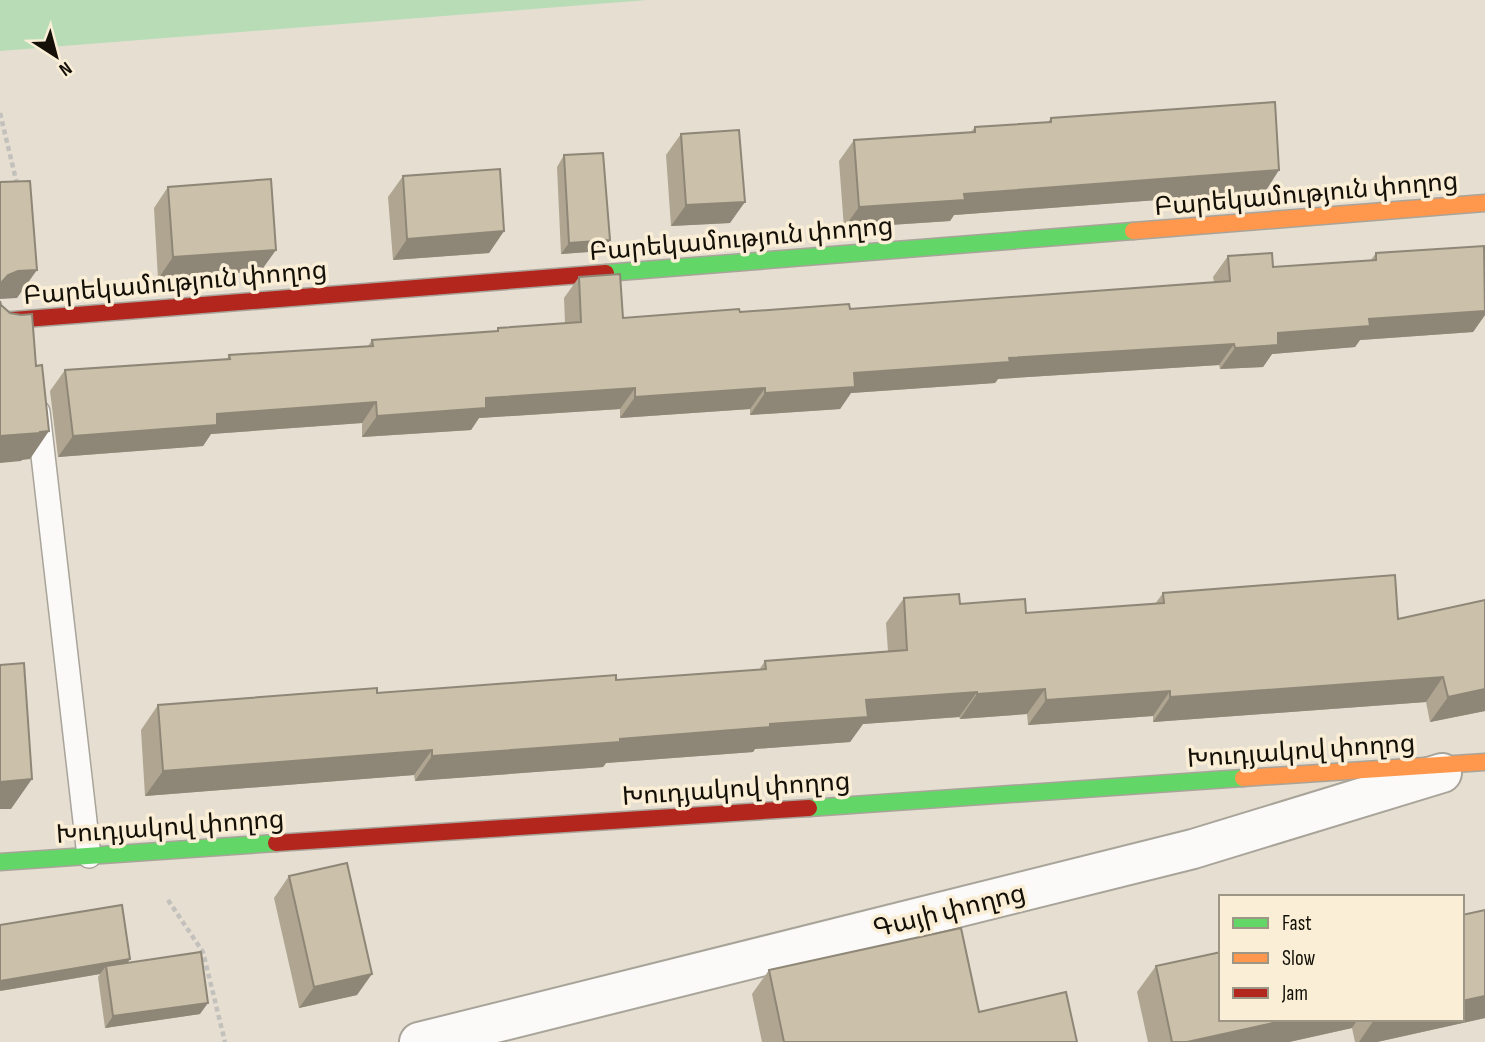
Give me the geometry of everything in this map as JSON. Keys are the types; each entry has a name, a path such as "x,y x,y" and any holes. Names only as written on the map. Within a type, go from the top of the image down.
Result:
{"street":[{"name":"Բարեկամություն փողոց","path":"0,321 1485,204"},
{"name":"Խուդյակով փողոց","path":"0,862 1480,762"},
{"name":"Գայի փողոց","path":"419,1042 1193,849 1480,762"}],"lane":[{"path":"28,319 31,346"},
{"path":"36,388 89,856"}],"path":[{"path":"0,113 19,191"},
{"path":"136,853 203,952 225,1042"}],"green space":[{"path":"0,0 647,0 0,51"}],"building":[{"path":"1275,102 1279,170 964,194 965,200 859,207 854,140 975,132 975,127 1051,122 1051,118"},
{"path":"739,130 745,202 686,205 681,134"},
{"path":"603,153 610,240 569,243 564,155"},
{"path":"500,169 504,231 407,239 403,176"},
{"path":"271,179 276,250 173,257 168,187"},
{"path":"30,181 37,270 18,271 8,275 0,284 0,182"},
{"path":"1484,246 1485,311 1369,319 1370,326 1278,333 1278,345 1235,348 1234,344 1009,358 1010,362 854,373 855,387 765,393 765,388 635,397 635,388 486,398 486,408 377,416 376,402 217,414 217,425 73,436 65,370 230,359 229,355 373,346 372,340 581,322 579,277 620,274 623,318 849,304 850,309 1230,281 1228,256 1272,253 1273,267 1376,260 1376,253"},
{"path":"0,301 10,313 32,314 36,366 42,365 49,431 0,436"},
{"path":"1395,575 1398,619 1485,600 1485,689 1448,697 1443,677 1170,697 1170,691 1046,700 1045,689 977,692 866,700 868,717 620,739 620,742 432,756 432,750 163,771 158,705 377,688 377,693 616,675 616,680 766,669 765,661 907,650 904,598 959,594 960,604 1025,599 1026,613 1164,603 1163,593"},
{"path":"24,663 32,779 0,782 0,665"},
{"path":"347,863 372,974 314,987 289,876"},
{"path":"122,905 130,959 0,981 0,925"},
{"path":"1485,910 1485,996 1464,1001 1464,915"},
{"path":"961,928 979,1012 1066,992 1077,1042 784,1042 769,970"},
{"path":"201,952 208,1003 113,1016 106,966"},
{"path":"1219,952 1219,1021 1282,1021 1187,1042 1172,1042 1156,966"}],"traffic: fast":[{"path":"606,273 1133,231"},
{"path":"809,808 1243,778"},
{"path":"0,862 276,843"}],"traffic: slow":[{"path":"1133,231 1485,203"},
{"path":"1243,778 1485,762"}],"traffic: jam":[{"path":"0,321 606,273"},
{"path":"276,843 809,808"}]}
